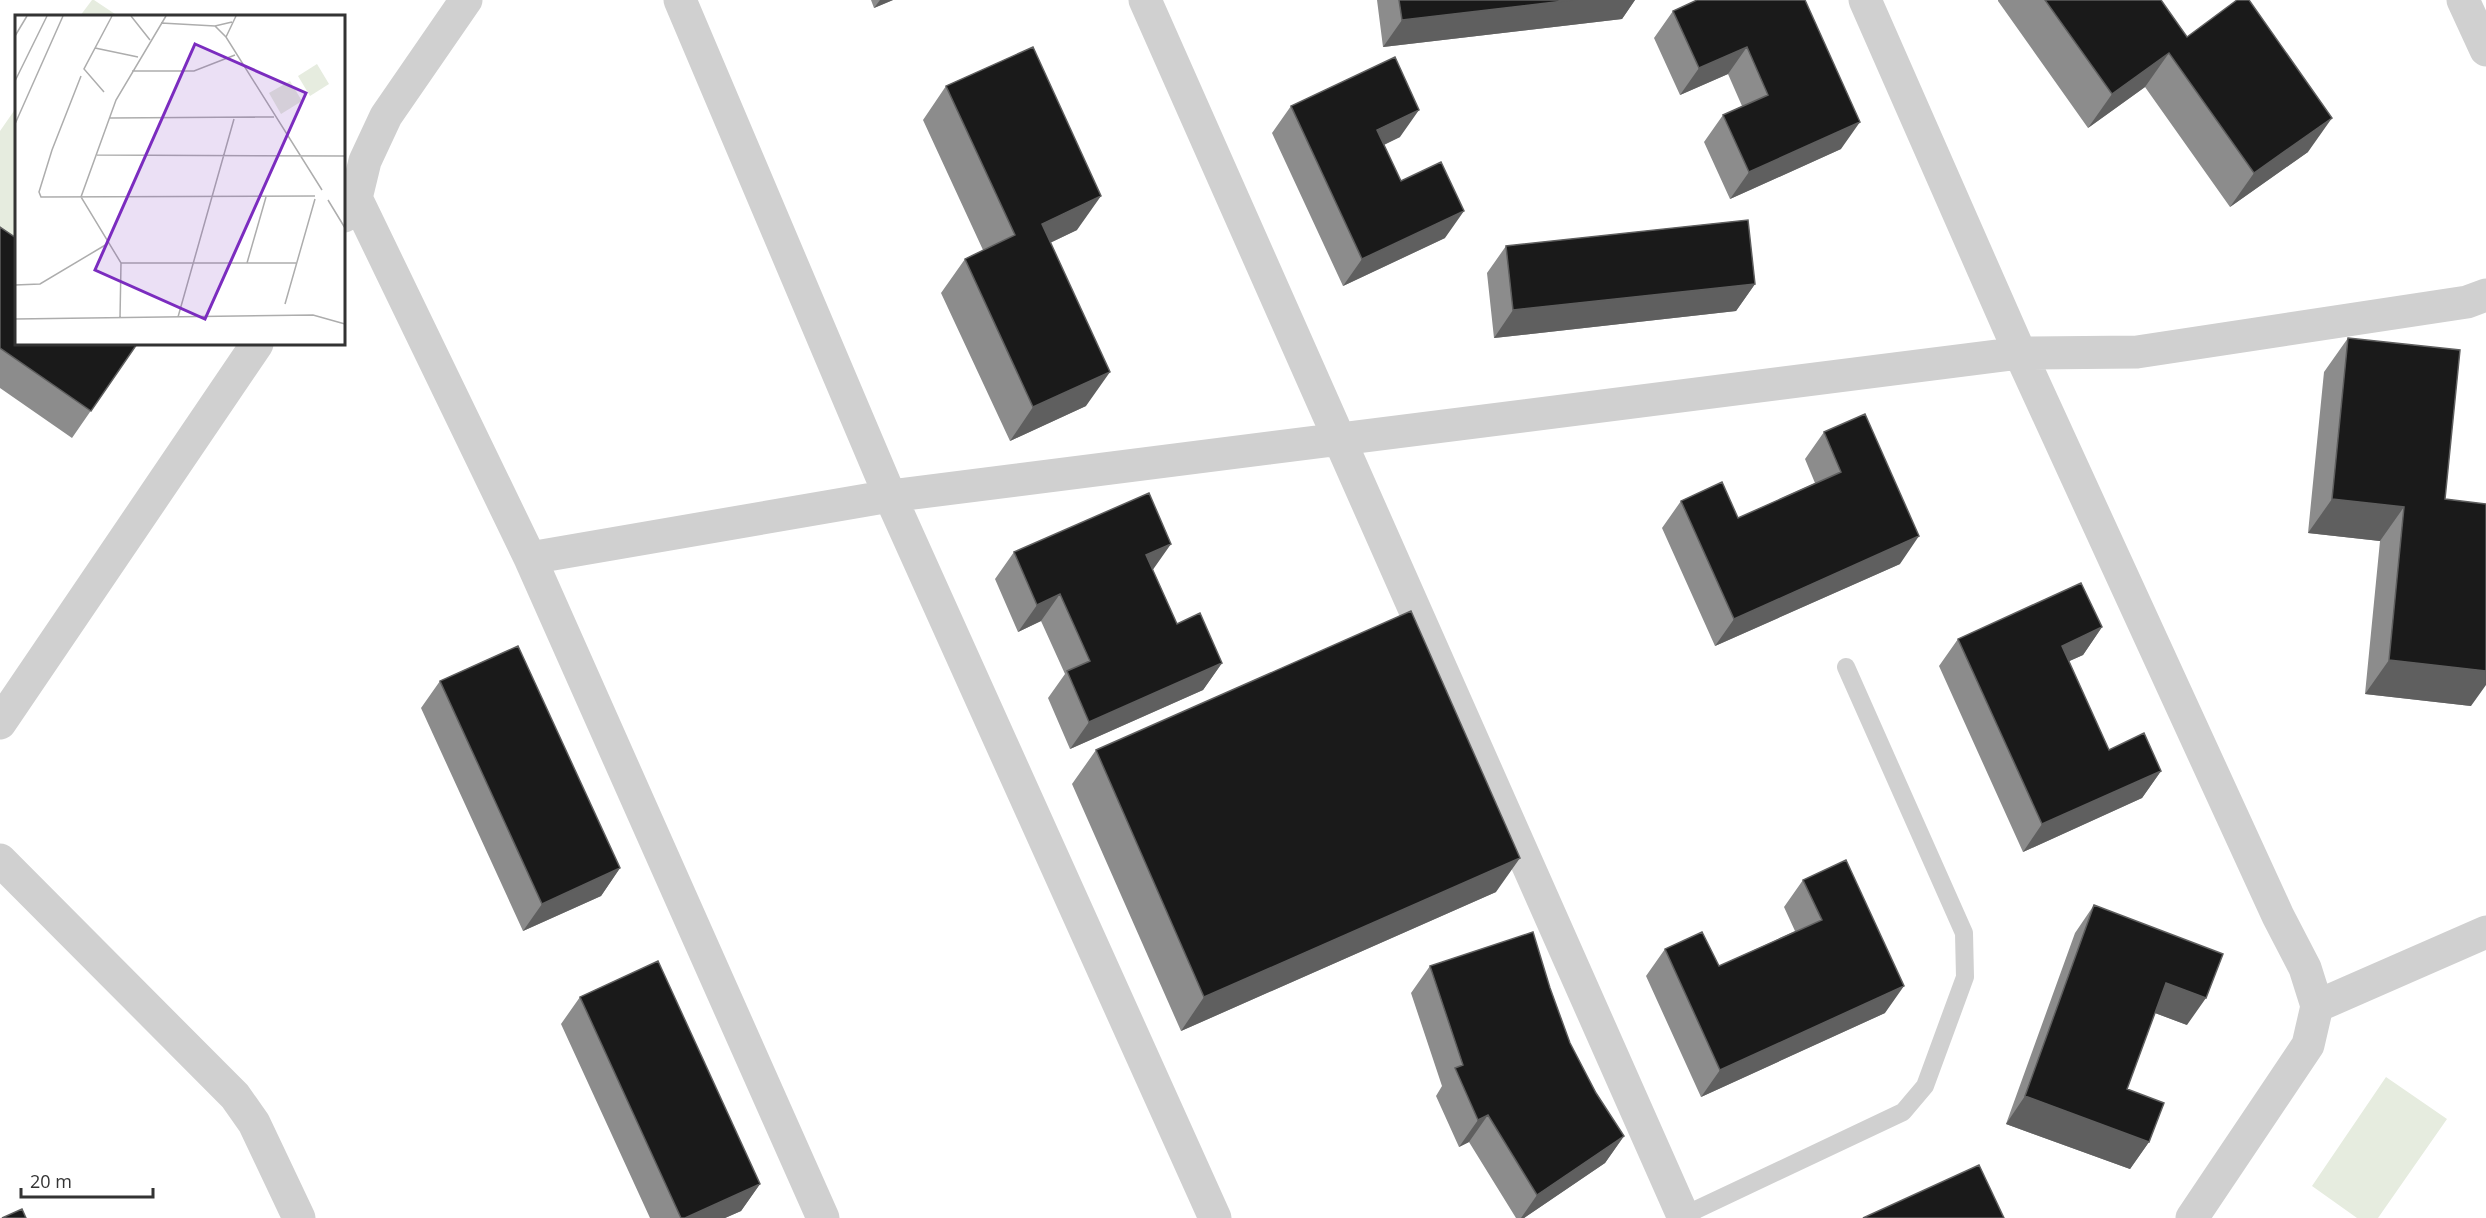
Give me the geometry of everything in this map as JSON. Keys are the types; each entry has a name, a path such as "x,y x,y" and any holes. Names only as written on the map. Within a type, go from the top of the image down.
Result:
{"street":[{"path":"466,0 386,116 365,161 350,207 530,558 823,1218"},
{"path":"680,0 890,496 1215,1218"},
{"path":"1145,0 1684,1217"},
{"path":"1865,0 2020,353 2278,916 2305,968 2317,1006 2308,1045 2200,1215"},
{"path":"2463,0 2486,50"},
{"path":"530,558 890,496 2020,353 2137,352 2467,302 2486,296"},
{"path":"0,723 256,345"},
{"path":"0,860 235,1096 254,1123 299,1218"},
{"path":"2317,1006 2486,932"}],"lane":[{"path":"1684,1217 1903,1112 1925,1086 1965,978 1964,933 1846,667"}],"shaded area":[{"path":"94,0 116,15 81,15"},
{"path":"15,109 15,238 0,227 0,131"},
{"path":"2386,1077 2447,1119 2378,1218 2357,1218 2312,1186"}],"building":[{"path":"1399,0 1572,0 1402,20"},
{"path":"1697,0 1805,0 1860,122 1749,172 1723,115 1768,95 1747,47 1699,68 1673,11"},
{"path":"2045,0 2161,0 2187,37 2237,0 2249,0 2332,118 2254,173 2169,53 2112,94"},
{"path":"1033,47 1101,196 1042,224 1110,372 1033,407 965,259 1015,235 946,86"},
{"path":"1395,57 1419,110 1377,130 1401,181 1441,162 1464,211 1362,259 1291,106"},
{"path":"1748,220 1755,284 1513,310 1506,246"},
{"path":"0,227 15,237 15,345 136,345 91,411 0,348"},
{"path":"2348,338 2460,350 2445,499 2486,504 2486,671 2389,660 2404,507 2332,499"},
{"path":"1865,414 1919,536 1734,619 1681,501 1722,482 1738,518 1841,472 1824,432"},
{"path":"1149,493 1171,544 1146,555 1177,624 1200,613 1222,663 1089,722 1067,671 1090,661 1060,594 1037,605 1014,552"},
{"path":"2081,583 2102,627 2062,646 2109,750 2144,733 2161,771 2042,824 1958,639"},
{"path":"1411,611 1520,858 1204,997 1096,750"},
{"path":"518,646 620,868 542,904 440,681"},
{"path":"1846,860 1904,986 1720,1070 1665,949 1702,932 1719,966 1822,920 1803,880"},
{"path":"2094,905 2223,954 2206,998 2166,983 2127,1089 2164,1103 2149,1142 2025,1096"},
{"path":"1533,932 1570,1043 1596,1093 1624,1136 1537,1195 1488,1115 1478,1120 1455,1068 1463,1065 1430,966"},
{"path":"658,961 760,1184 685,1218 681,1218 580,997"},
{"path":"1979,1165 2004,1218 1863,1218"},
{"path":"22,1209 26,1218 2,1218"}]}
